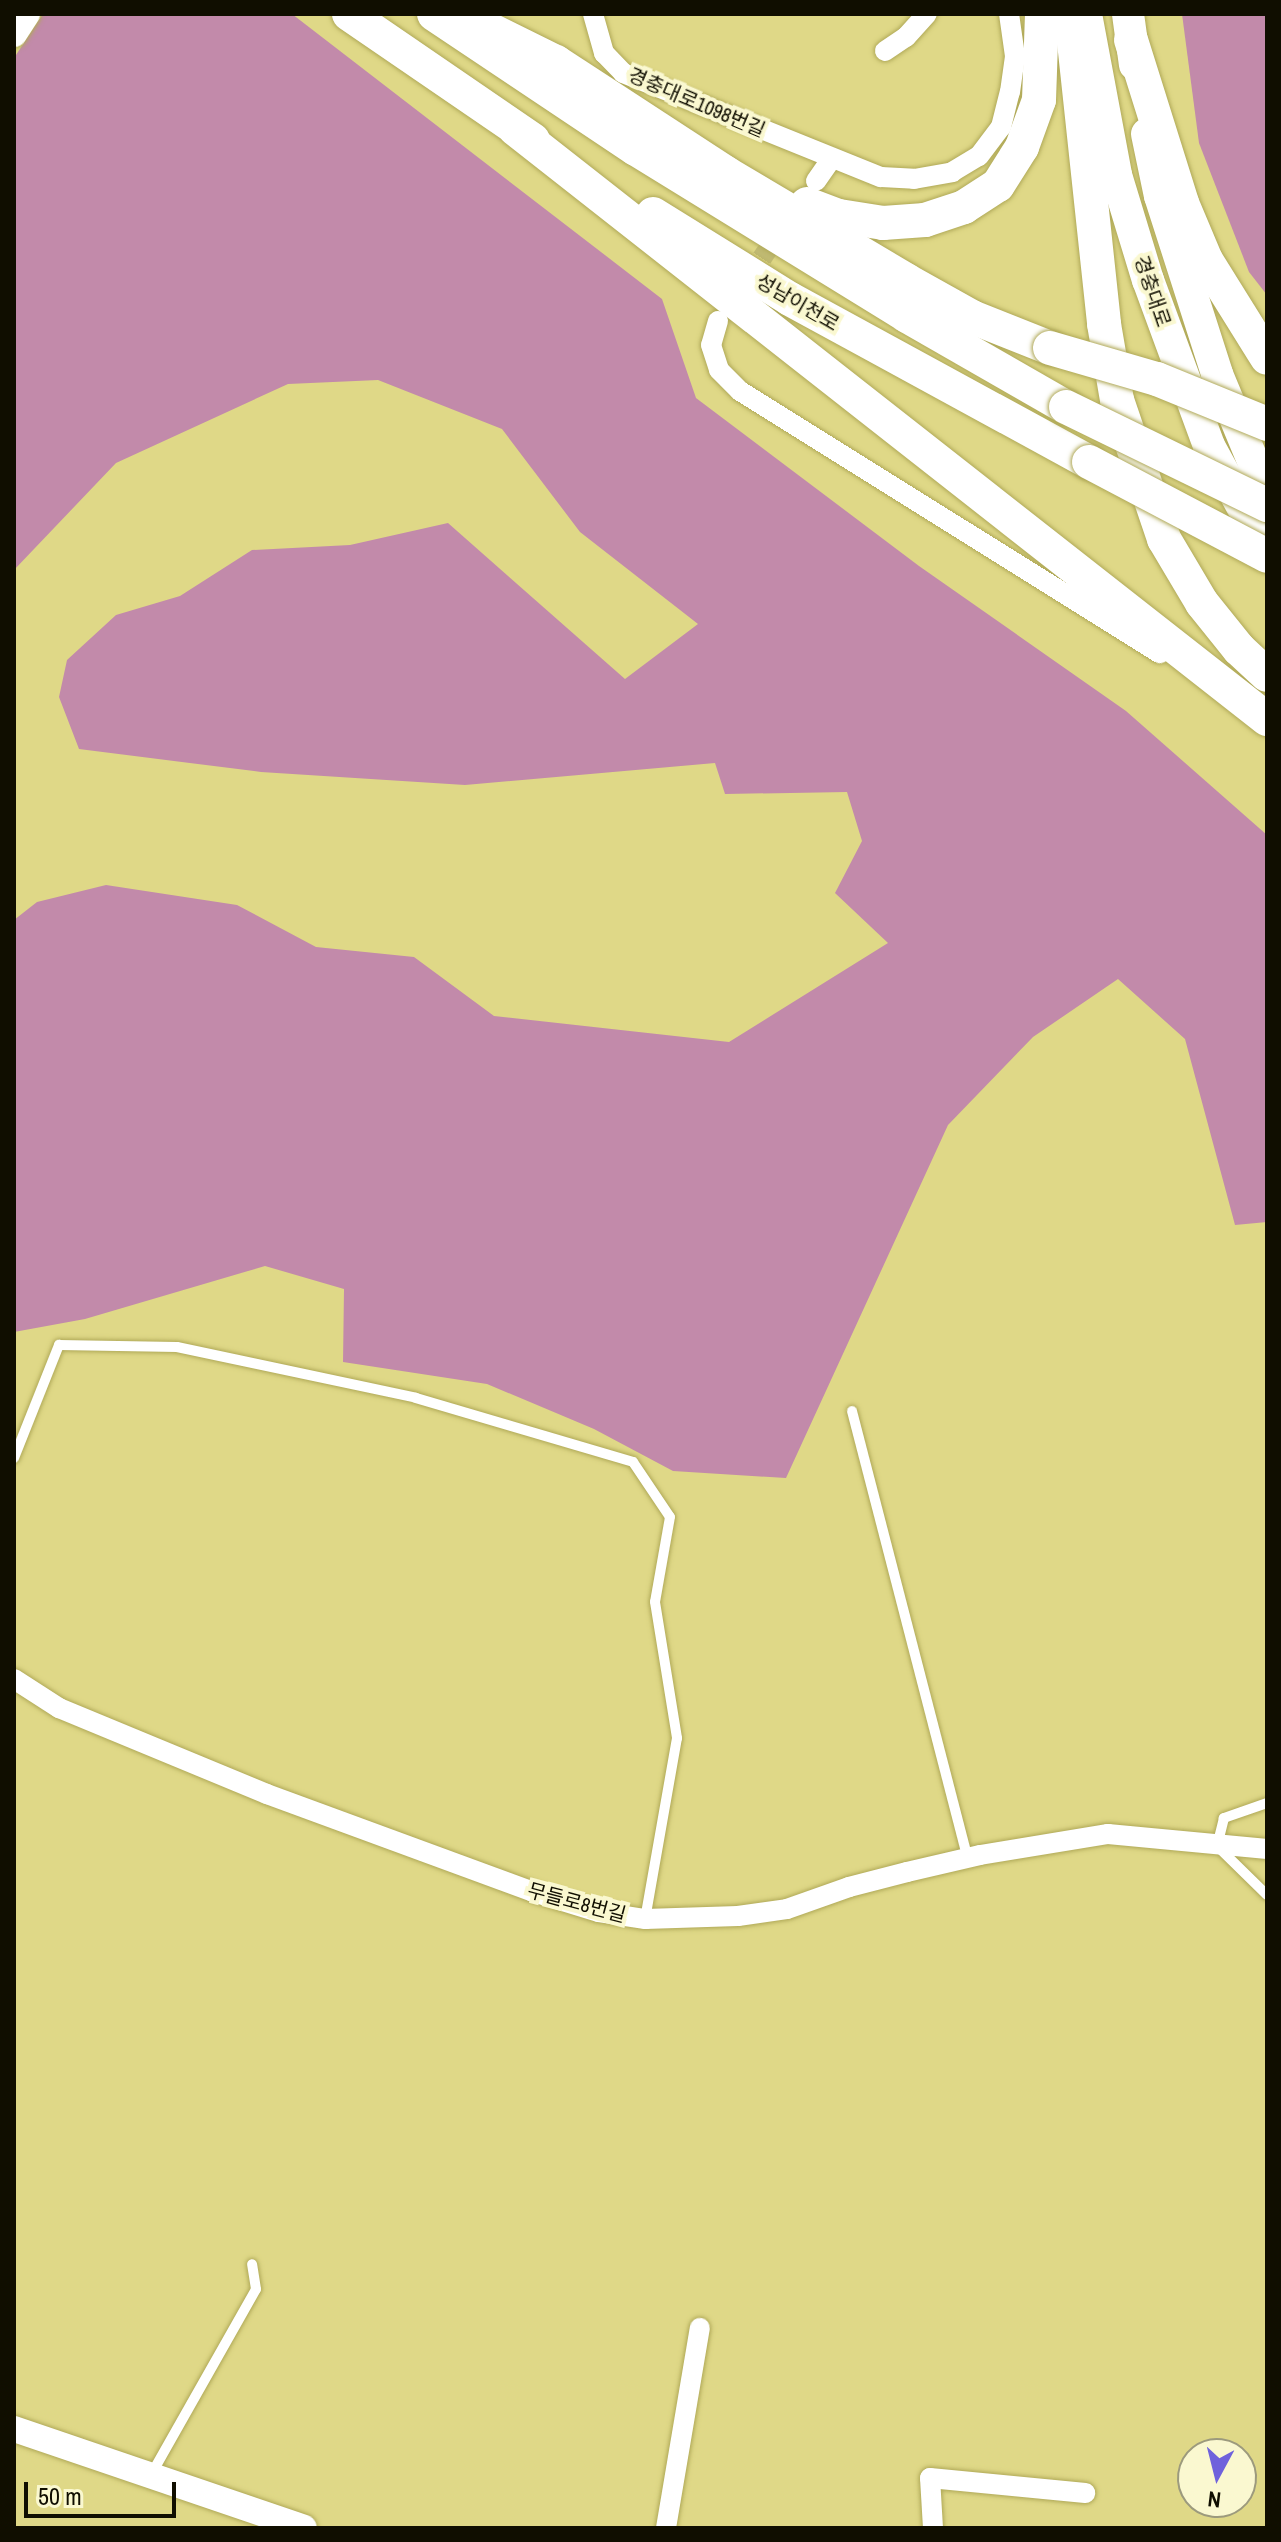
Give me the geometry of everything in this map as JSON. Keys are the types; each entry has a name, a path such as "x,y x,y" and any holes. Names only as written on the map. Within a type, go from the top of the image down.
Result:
{"highway":[{"name":"성남이천로","path":"349,14 515,129 790,299 1089,462 1267,554"},
{"path":"434,14 636,149 907,316 1066,407 1267,505"},
{"path":"460,14 556,62 726,173 972,317 1050,348 1157,379 1267,424"},
{"path":"726,173 839,216 883,223 925,220 964,207 998,185 1022,147 1039,100 1042,14"},
{"path":"1071,14 1102,310 1117,400 1164,539 1202,603 1239,649 1267,675"},
{"path":"1129,27 1182,203 1200,246 1234,308 1267,358"},
{"path":"515,129 1267,721"}],"main road":[{"name":"경충대로","path":"1086,14 1116,175 1148,280 1209,446 1267,554"},
{"name":"경충대로","path":"1129,27 1143,120 1168,222 1217,374 1267,495"}],"street":[{"path":"14,34 27,14"},
{"name":"경충대로1098번길","path":"593,14 604,53 623,73 881,177 914,179 952,172 979,156 1001,127 1015,56 1009,14"},
{"path":"885,51 906,37 927,14"},
{"path":"816,181 832,158"},
{"path":"718,321 711,345 719,370 740,391 1025,566 1267,721"},
{"name":"무들로8번길","path":"14,1679 59,1708 267,1794 533,1892 599,1912 645,1919 738,1916 787,1909 849,1887 968,1858 1108,1834 1267,1849"},
{"path":"666,2528 700,2328"},
{"path":"14,2429 304,2528"},
{"path":"933,2528 930,2478 1085,2493"}],"lane":[{"path":"14,1458 59,1345 177,1347 416,1398 633,1462 670,1517 655,1602 677,1738 645,1919"},
{"path":"852,1411 968,1858"},
{"path":"1267,1803 1224,1818 1217,1846 1267,1895"},
{"path":"151,2475 256,2289 252,2264"}],"shaded area":[{"path":"43,14 292,14 662,299 696,398 919,566 1126,711 1267,835 1267,1222 1235,1225 1185,1039 1118,979 1033,1037 948,1125 786,1478 673,1471 594,1429 487,1384 343,1362 344,1289 265,1266 85,1319 14,1332 14,920 37,902 106,885 237,905 316,947 414,957 494,1016 729,1042 888,943 835,893 862,841 847,792 725,794 715,763 465,785 261,772 79,749 59,697 67,660 116,615 180,596 252,550 350,545 448,523 625,679 698,624 580,532 502,429 378,380 288,384 116,463 14,570 14,58"},
{"path":"1182,14 1267,14 1267,295 1249,272 1199,143"}],"tunnel":[{"path":"745,283 781,230"}]}
